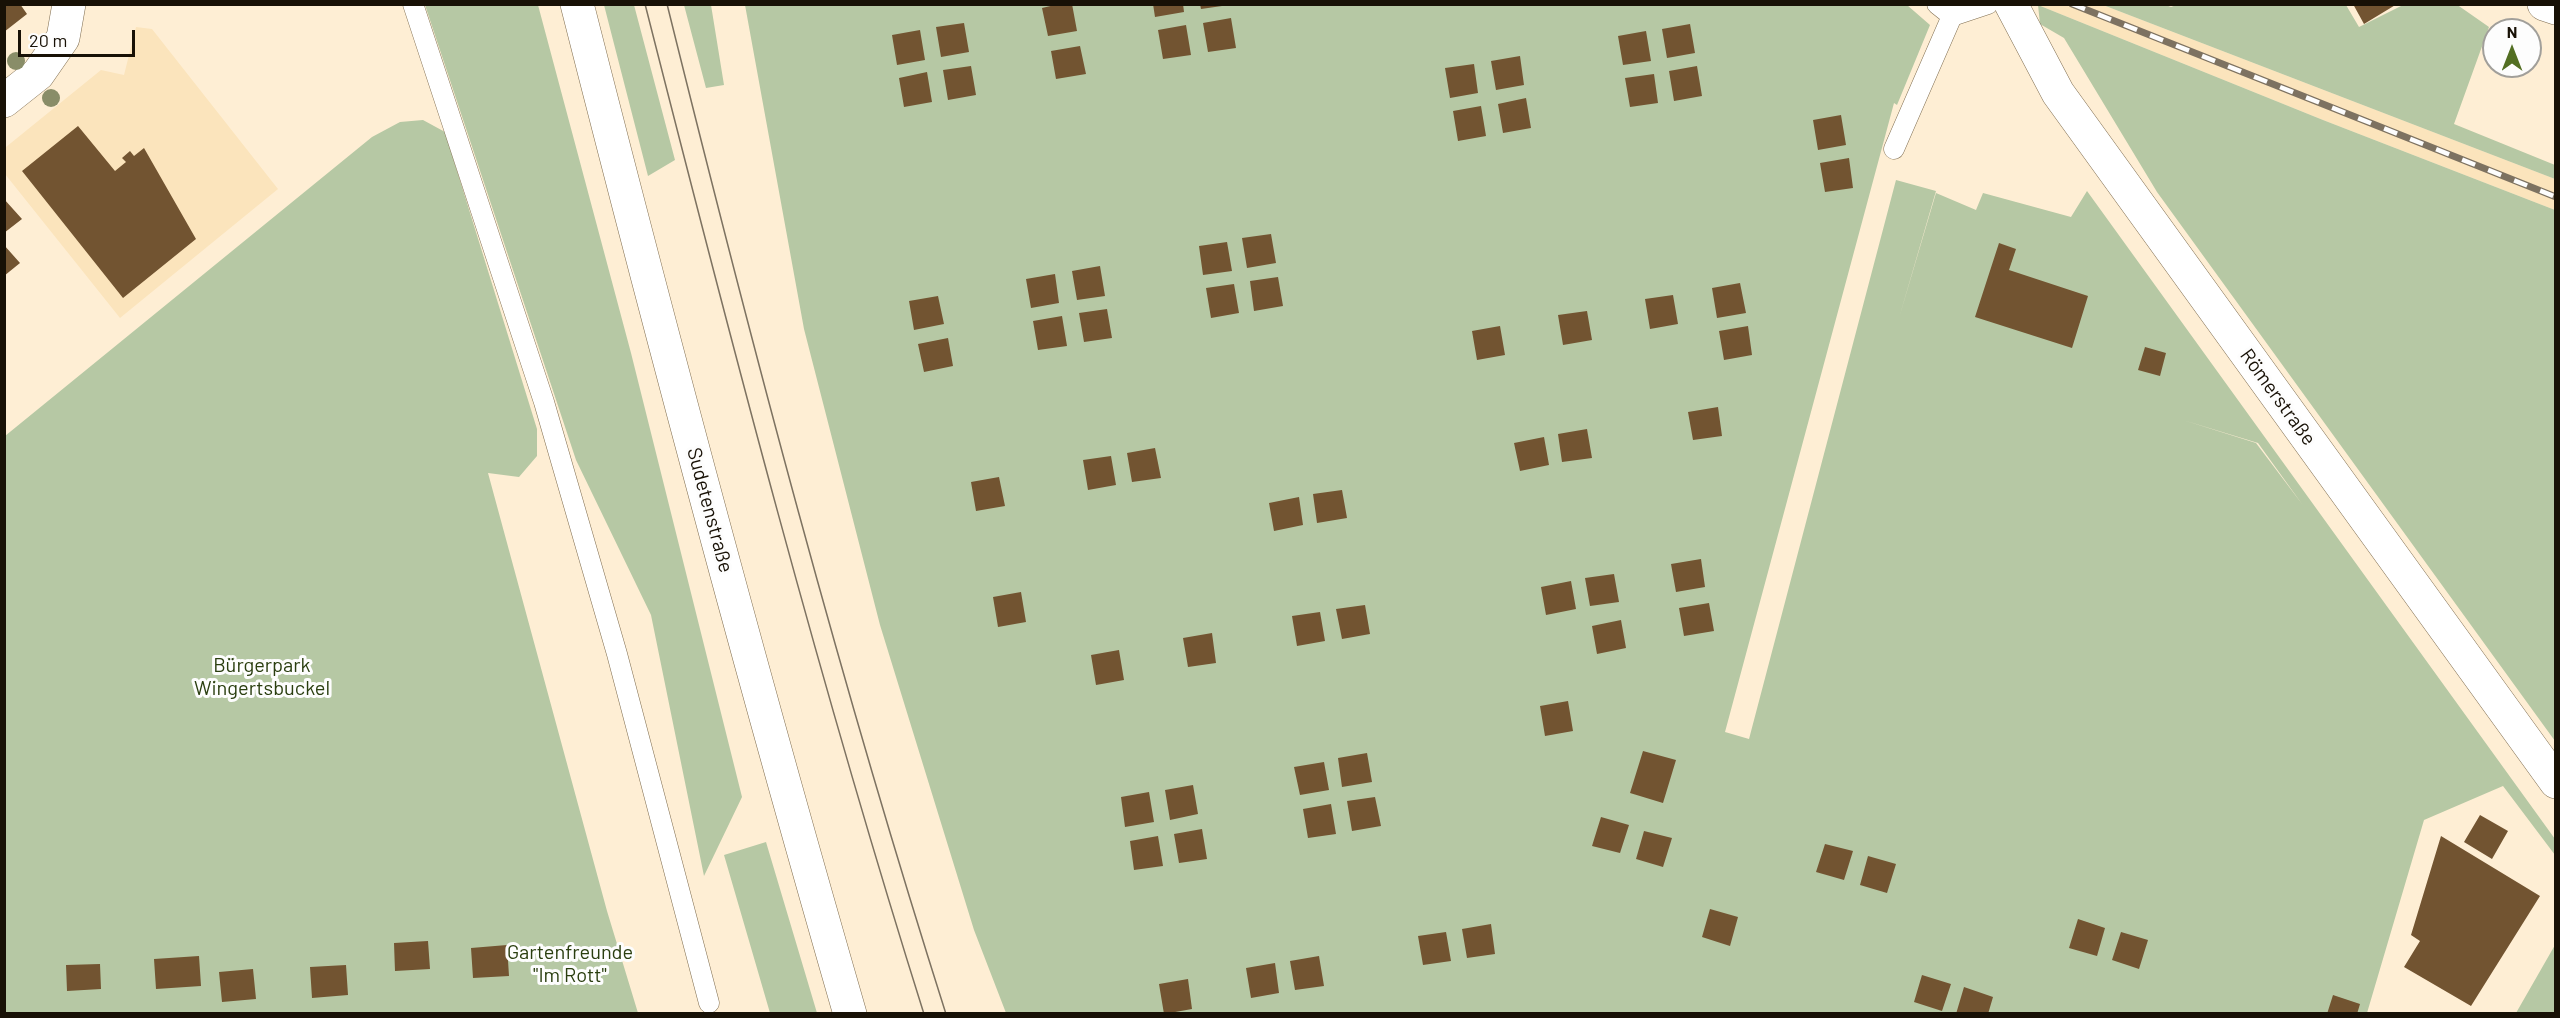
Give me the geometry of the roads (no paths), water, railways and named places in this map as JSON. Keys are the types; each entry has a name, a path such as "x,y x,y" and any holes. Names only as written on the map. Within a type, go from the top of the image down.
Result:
{"street":[{"path":"4,101 38,74 63,38 69,4"},
{"name":"Sudetenstraße","path":"577,4 645,271 790,805 850,1014"},
{"name":"Römerstraße","path":"2011,4 2058,93 2556,782"},
{"path":"2544,4 2556,8"}],"lane":[{"path":"412,4 544,402 617,654 709,1003"},
{"path":"1894,149 1945,10 1988,4"}],"tram line":[{"path":"645,4 777,511 848,763 924,1014"},
{"path":"667,4 798,511 907,889 946,1014"}],"railway":[{"path":"2072,4 2556,197"}],"park label":[{"name":"Bürgerpark Wingertsbuckel","path":"262,676"},
{"name":"Gartenfreunde \"Im Rott\"","path":"570,964"}]}
